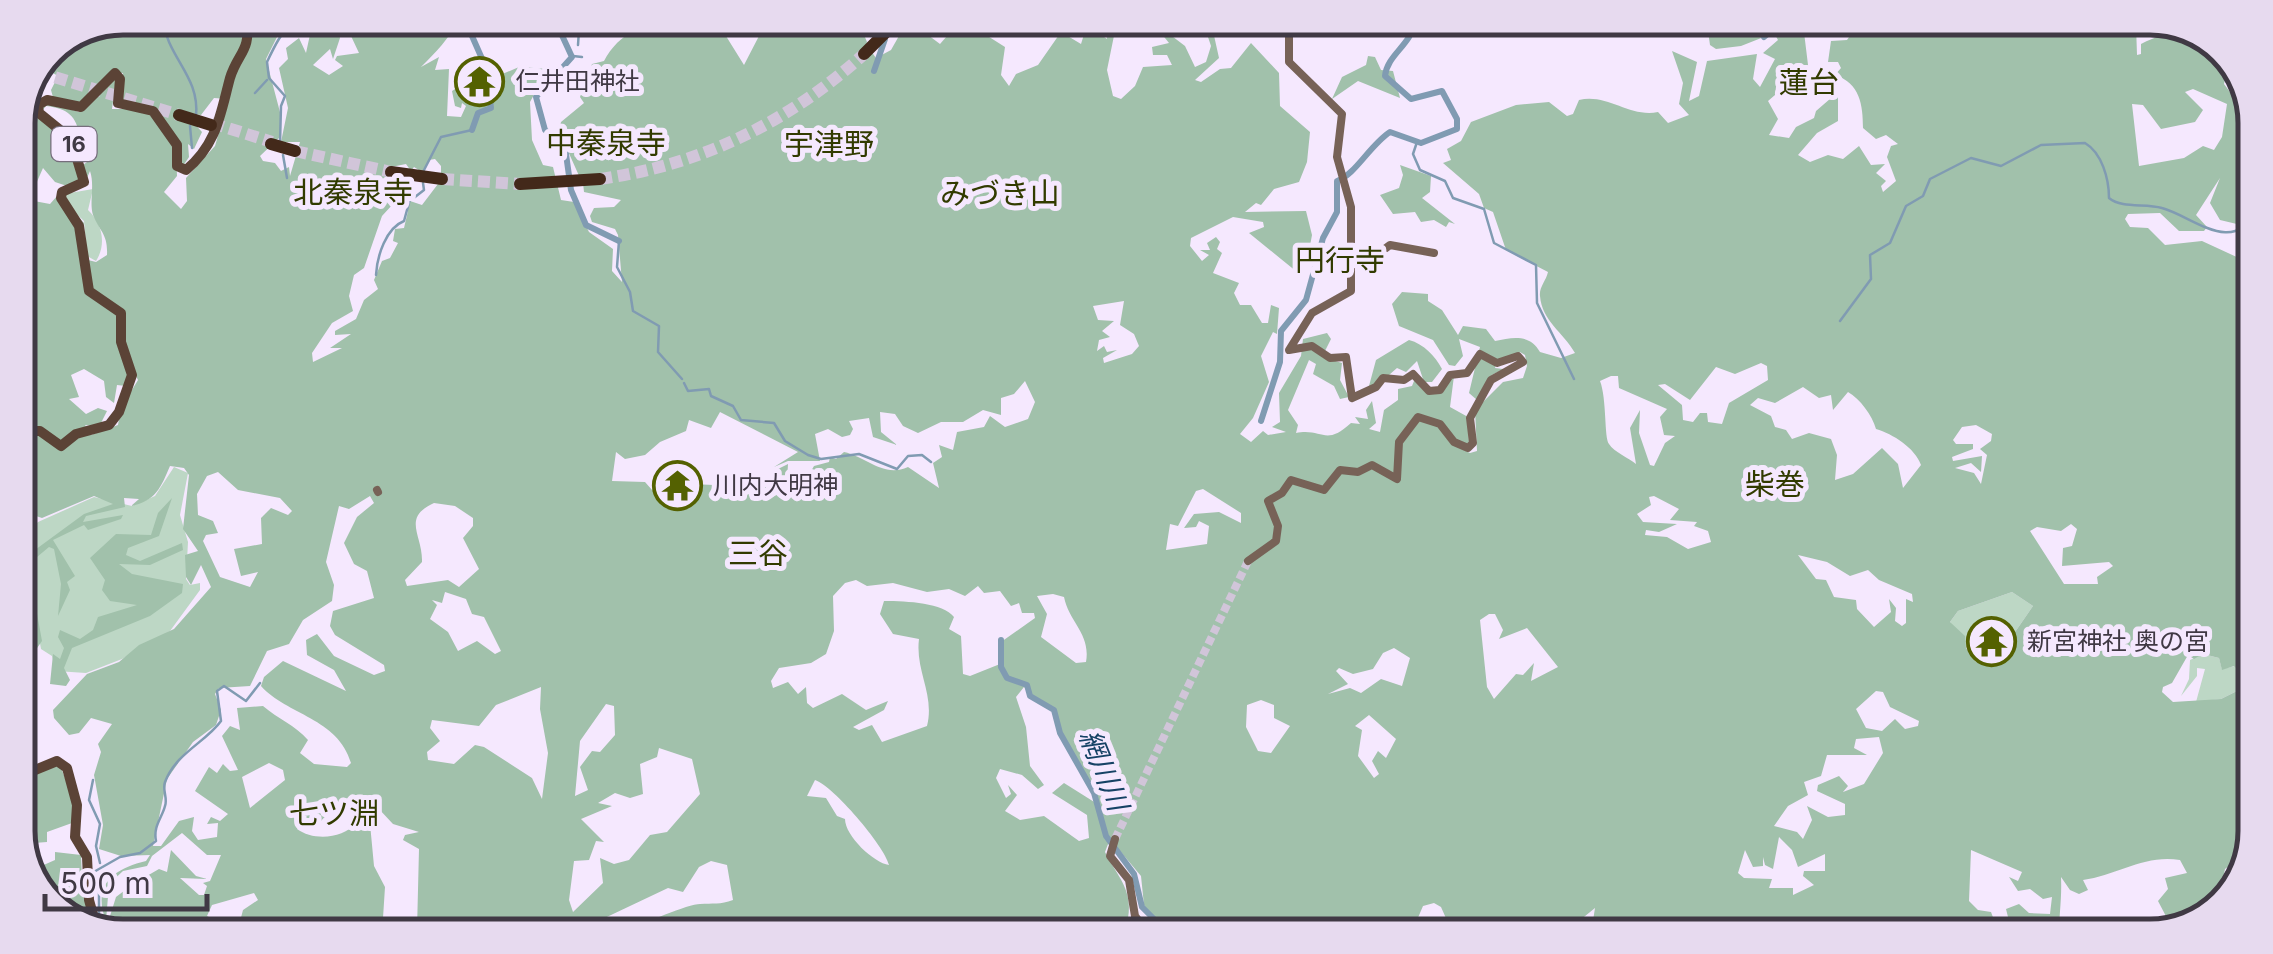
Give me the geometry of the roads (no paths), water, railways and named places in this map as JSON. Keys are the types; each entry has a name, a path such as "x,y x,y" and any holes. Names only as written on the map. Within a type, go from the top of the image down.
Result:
{"highway":[{"path":"864,54 882,35"},
{"path":"181,114 211,124"},
{"path":"272,143 296,150"},
{"path":"391,171 440,178"},
{"path":"520,183 600,178"}],"main road":[{"name":"16","path":"35,432 61,446 76,434 113,422 132,374 122,345 121,313 89,291 80,230 61,198 64,191 84,183 73,142 40,114 38,104 83,106 109,75 117,74 116,101 153,111 177,145 177,166 186,170 216,137 231,76 246,50 246,35"},
{"path":"1248,562 1278,537 1278,526 1267,503 1290,480 1324,490 1340,470 1358,472 1372,465 1397,479 1400,442 1416,417 1440,424 1460,446 1470,447 1470,418 1491,380 1523,362 1518,356 1496,363 1480,354 1467,373 1450,375 1440,390 1429,391 1413,374 1406,380 1383,378 1376,387 1350,398 1346,357 1330,358 1312,346 1289,350 1312,314 1349,294 1352,208 1337,152 1342,114 1289,62 1288,35"},
{"path":"1350,259 1374,257 1390,245 1434,253"},
{"path":"35,770 57,761 68,771 77,805 76,837 87,856 92,913"},
{"path":"1113,843 1112,860 1130,883 1137,919"}],"waterway":[{"path":"166,35 189,78 196,116"},
{"path":"280,143 285,96 269,78 267,62 282,35"},
{"path":"472,35 487,70 491,108 478,113 472,130"},
{"path":"562,35 572,57 536,97 545,130 565,147 571,190 586,225 619,241"},
{"path":"578,45 579,35"},
{"path":"1261,421 1280,362 1281,331 1306,300 1323,238 1337,212 1337,181 1390,132 1421,143 1457,129 1457,119 1442,91 1411,99 1385,76 1390,62 1410,35"},
{"path":"874,71 885,39"},
{"path":"573,56 582,57"},
{"path":"255,93 267,80"},
{"path":"190,126 192,148"},
{"path":"423,172 441,137 472,130"},
{"path":"1417,142 1413,154 1420,170 1445,181 1453,198 1484,209 1494,243 1536,265 1537,303 1574,379"},
{"path":"1840,321 1871,279 1870,255 1890,243 1906,206 1923,196 1930,179 1971,158 2001,166 2041,145 2085,143 2100,160 2109,198 2114,201 2162,208 2212,230 2238,229"},
{"path":"283,155 287,178"},
{"path":"415,197 424,190 423,183"},
{"path":"376,275 384,244 392,230 404,221 410,199"},
{"path":"619,241 617,267 630,292 633,311 659,326 658,352 682,379"},
{"path":"684,383 688,391 709,389 711,396 733,406 741,420 774,423 785,441 808,455 821,459 859,454 897,469 908,456 922,455 931,462"},
{"name":"網川川","path":"1001,640 1001,667 1007,678 1027,685 1030,696 1054,710 1060,733 1094,793 1106,836 1134,874 1142,907 1154,919"},
{"path":"92,873 120,857 140,853 156,841 166,803 164,785 170,772 221,721 217,691 224,686 246,701 260,683"},
{"path":"93,780 89,800 100,824 96,846 100,863"},
{"path":"93,880 99,887 99,915"}],"tunnel":[{"path":"600,179 673,163 742,137 805,100 864,54"},
{"path":"49,75 179,115"},
{"path":"212,123 272,142"},
{"path":"295,151 391,172"},
{"path":"442,179 520,184"},
{"path":"1115,839 1248,561"}],"place":[{"name":"仁井田神社","path":"480,81"},
{"name":"川内大明神","path":"678,485"},
{"name":"新宮神社 奥の宮","path":"1992,641"}],"district":[{"name":"蓮台","path":"1809,82"},
{"name":"中秦泉寺","path":"606,143"},
{"name":"宇津野","path":"829,144"},
{"name":"北秦泉寺","path":"353,192"},
{"name":"みづき山","path":"1000,193"},
{"name":"円行寺","path":"1340,260"},
{"name":"柴巻","path":"1775,484"},
{"name":"三谷","path":"758,553"},
{"name":"七ツ淵","path":"334,813"}]}
